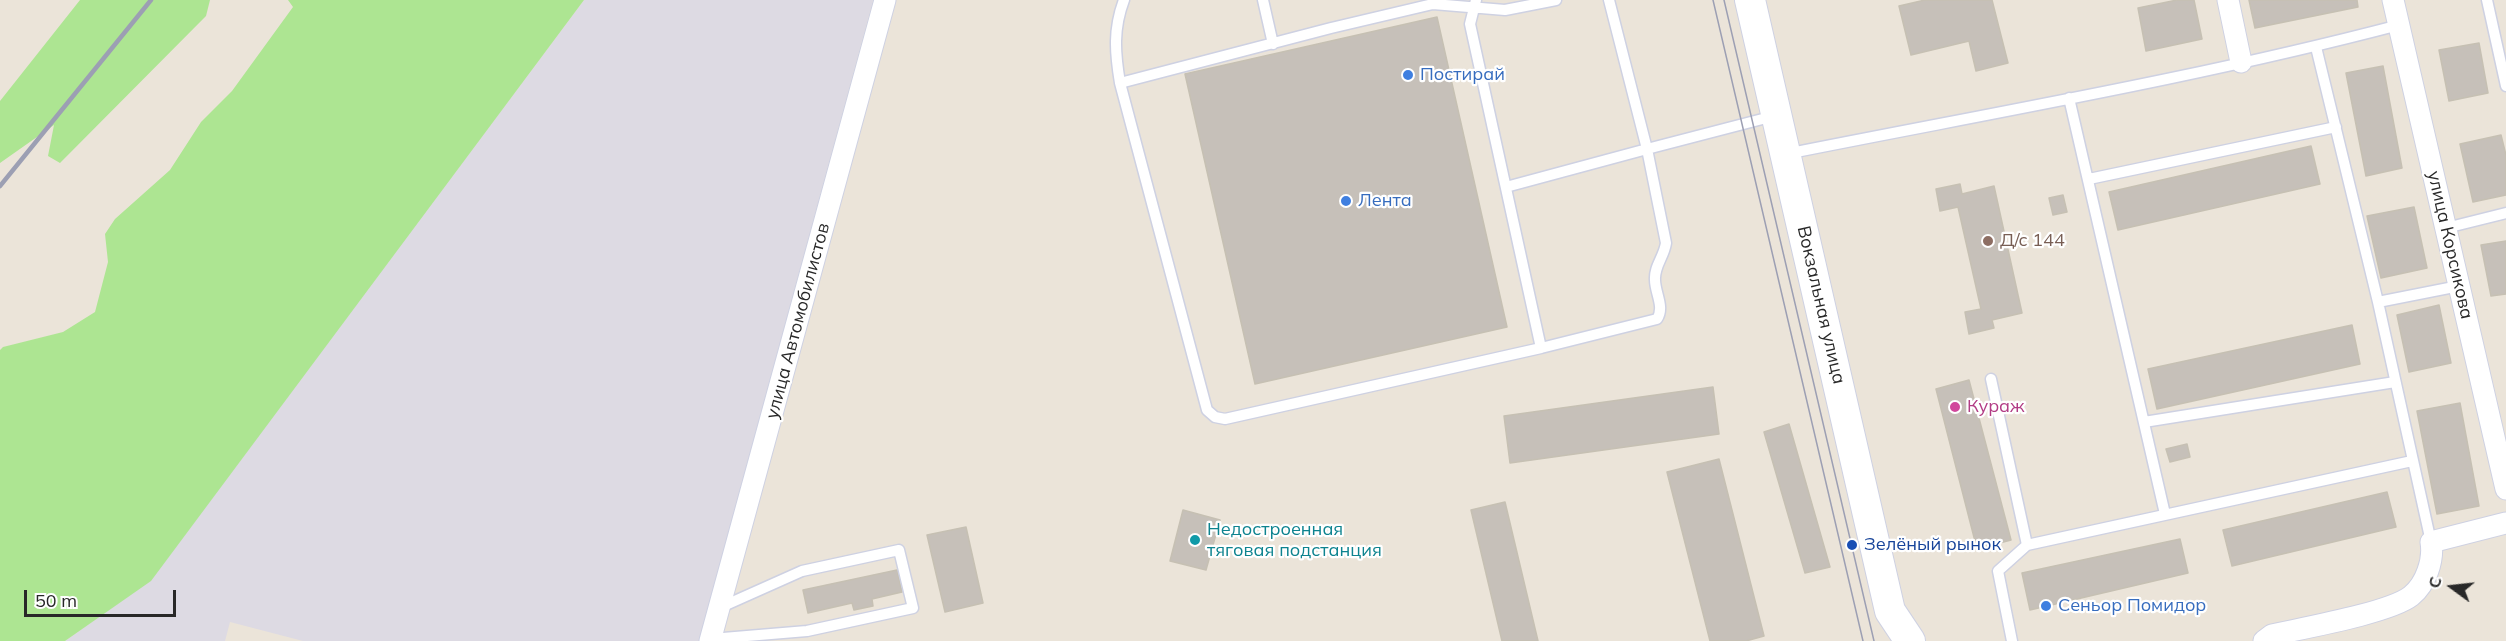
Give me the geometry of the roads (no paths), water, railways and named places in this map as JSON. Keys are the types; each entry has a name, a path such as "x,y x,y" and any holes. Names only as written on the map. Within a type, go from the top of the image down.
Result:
{"main road":[{"name":"Вокзальная улица","path":"1750,0 1890,611 1910,641"},
{"name":"Вокзальная улица","path":"1882,641 1890,611"}],"street":[{"name":"улица Автомобилистов","path":"710,640 885,0"},
{"path":"2228,0 2241,62"},
{"name":"улица Корсикова","path":"2393,0 2506,489"},
{"path":"2264,641 2272,635 2385,608 2410,596 2421,584 2430,566 2432,553 2430,542 2506,523"}],"lane":[{"path":"1124,0 1117,18 1114,47 1120,83 1207,410 1215,417 1225,419 1541,348 1657,319 1660,313 1654,279 1657,266 1664,256 1666,243 1647,149 1609,0"},
{"path":"1263,0 1273,44"},
{"path":"1120,83 1433,4 1474,3 1505,10 1556,0"},
{"path":"2487,0 2506,86"},
{"path":"1474,3 1470,24 1541,348"},
{"path":"1786,154 2316,47 2399,25"},
{"path":"2316,47 2378,302 2430,542"},
{"path":"2069,98 2165,514"},
{"path":"1506,187 1777,115"},
{"path":"2089,179 2336,127"},
{"path":"2446,228 2506,213"},
{"path":"2378,302 2459,286"},
{"path":"1991,379 2027,545"},
{"path":"2144,422 2395,382"},
{"path":"2012,641 1998,571 2027,545 2412,461"},
{"path":"710,640 807,631 913,608 899,550 802,571 719,608"}],"tram line":[{"path":"1713,0 1863,641"},
{"path":"1724,0 1874,641"}],"railway":[{"path":"0,186 151,0"}],"place":[{"name":"Постирай","path":"1408,75"},
{"name":"Лента","path":"1346,201"},
{"name":"Д/с 144","path":"1988,241"},
{"name":"Кураж","path":"1955,407"},
{"name":"Недостроенная тяговая подстанция","path":"1195,540"},
{"name":"Зелёный рынок","path":"1852,545"},
{"name":"Сеньор Помидор","path":"2046,606"}]}
